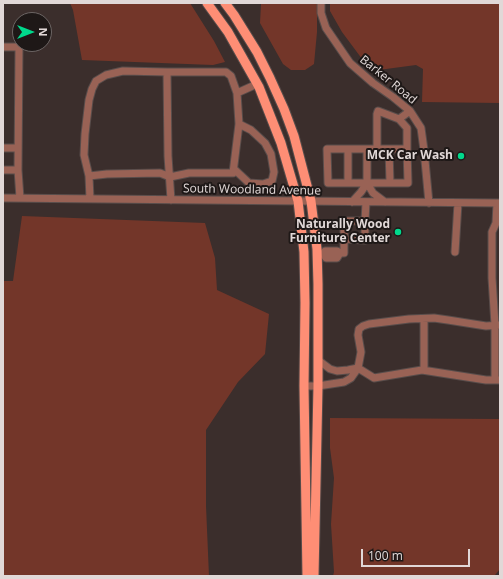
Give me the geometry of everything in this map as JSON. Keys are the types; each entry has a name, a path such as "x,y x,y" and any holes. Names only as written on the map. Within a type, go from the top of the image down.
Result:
{"main road":[{"path":"207,3 228,32 257,84 281,143 298,201 304,259 304,386 307,576"},
{"path":"225,3 257,52 270,78 294,136 311,201 320,254 318,284 318,386 314,576"}],"street":[{"name":"Barker Road","path":"321,3 321,13 326,28 350,62 373,83 410,111 421,128 429,203"},
{"path":"3,47 19,47 18,170 20,198"},
{"path":"89,176 107,174 160,173 170,177 189,173 233,173 239,124 237,93 231,76 226,72 123,71 106,75 96,81 89,100 85,134 84,155 89,176 90,199"},
{"path":"166,72 168,156 171,200"},
{"path":"237,93 257,84"},
{"path":"377,149 378,111 399,119 407,128 408,183 328,183 327,149 348,149 367,149 377,149 407,149"},
{"path":"399,119 410,111"},
{"path":"234,169 249,183 263,184 272,181 274,172 270,154 265,143 251,130 239,124"},
{"path":"3,148 18,148"},
{"path":"348,149 348,183"},
{"path":"367,149 367,183 373,193 385,202"},
{"path":"390,149 390,183"},
{"path":"3,170 18,170"},
{"path":"352,202 367,183"},
{"name":"South Woodland Avenue","path":"3,198 499,203"},
{"path":"344,239 365,240 366,202"},
{"path":"455,252 458,203"},
{"path":"318,360 330,369 337,371 358,368 374,378 424,370 486,380 498,380 498,325 492,278 492,232 496,223 499,203"},
{"path":"320,254 325,250 336,250 340,253 344,253 344,221 365,221"},
{"path":"304,386 318,386 344,382 351,378 358,368 361,352 358,335 359,329 369,324 434,318 486,326 498,325"},
{"path":"424,319 424,370"}],"shaded area":[{"path":"70,3 190,3 214,41 225,62 213,65 82,60 73,10"},
{"path":"254,3 317,3 317,32 314,64 305,70 291,70 283,64 260,23 261,4"},
{"path":"330,3 500,3 500,103 422,102 423,69 416,65 371,71 342,32 330,11"},
{"path":"22,216 205,223 215,258 217,290 269,314 265,354 238,382 206,430 206,506 209,576 3,576 3,281 13,281"},
{"path":"330,418 500,419 500,569 495,575 333,576 331,524 334,478 330,448"}],"place":[{"name":"MCK Car Wash","path":"461,156"},
{"name":"Naturally Wood Furniture Center","path":"398,232"}]}
